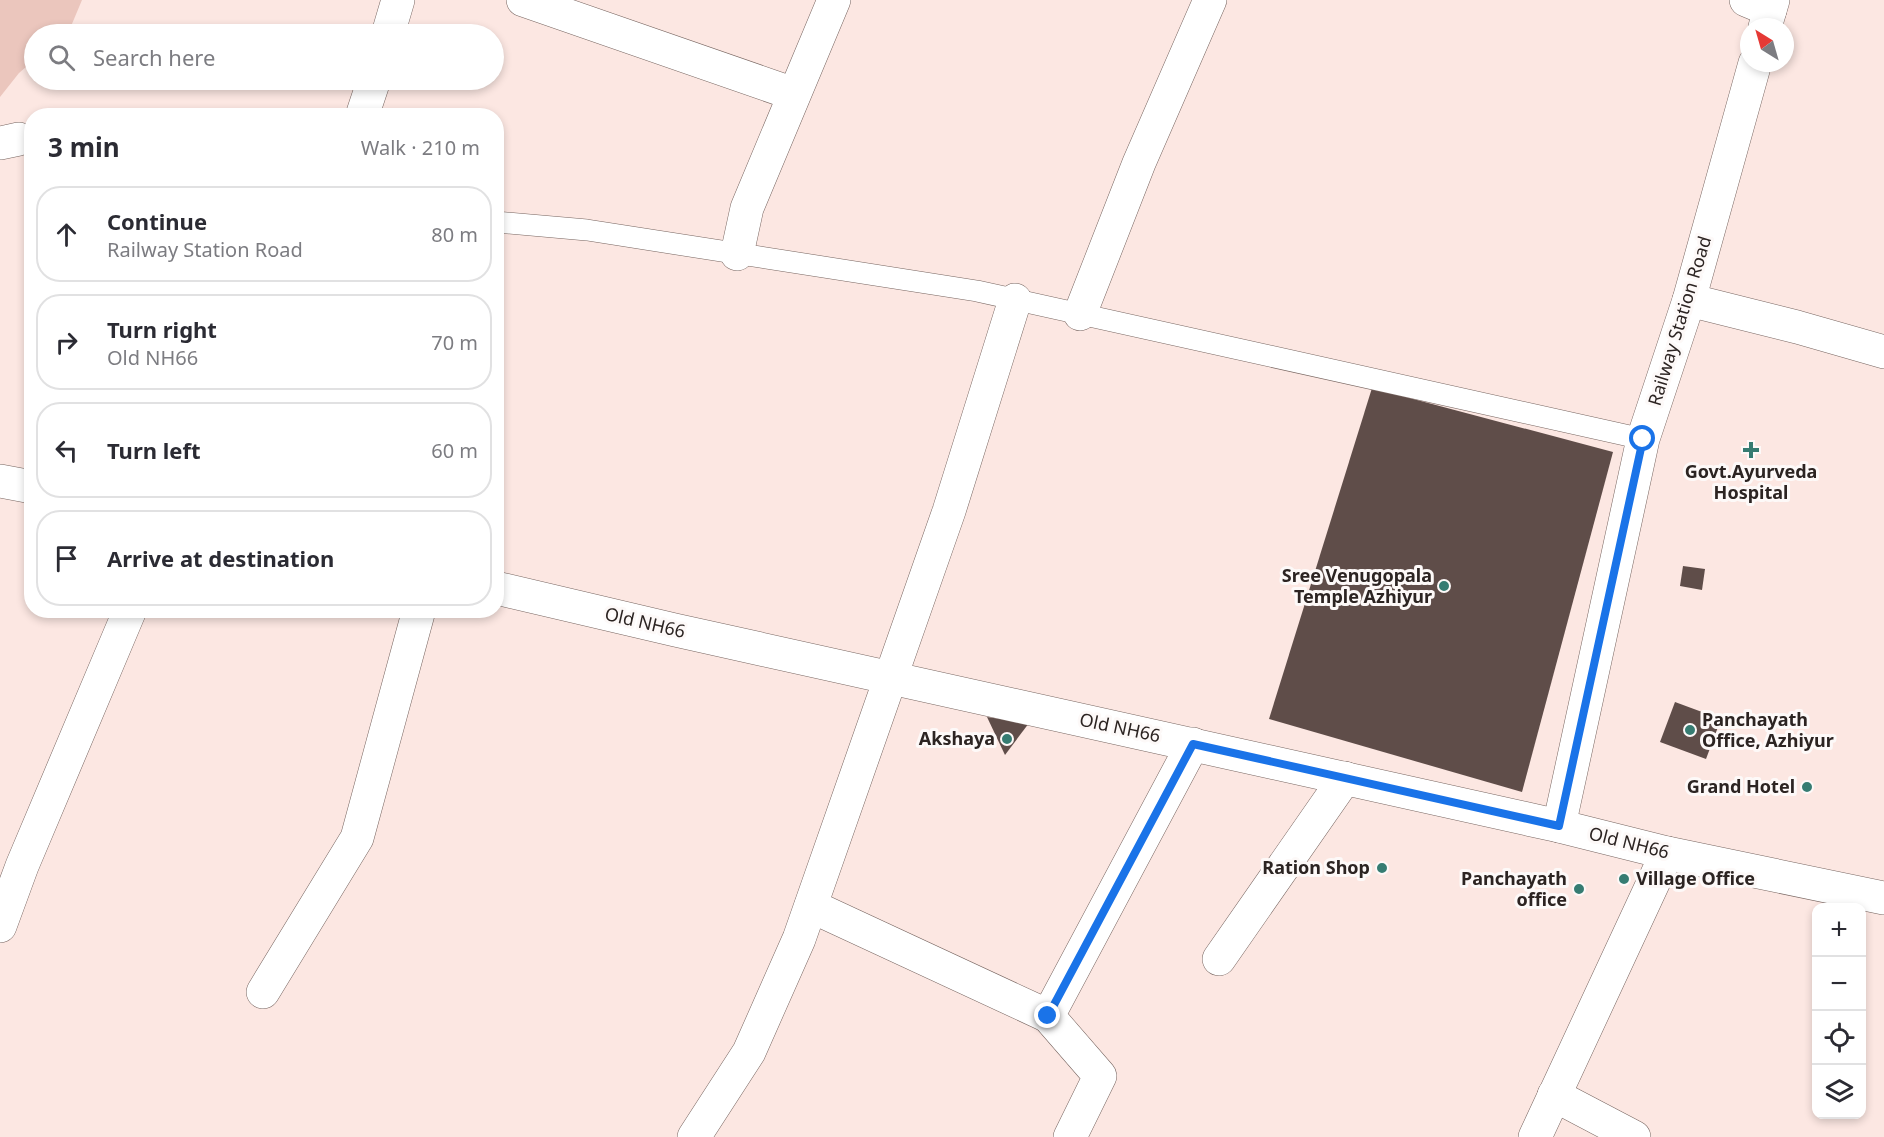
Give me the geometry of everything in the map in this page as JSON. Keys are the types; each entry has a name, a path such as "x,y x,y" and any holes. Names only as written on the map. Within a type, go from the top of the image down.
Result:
{"street":[{"path":"391,24 398,0"},
{"path":"523,0 794,94"},
{"path":"737,254 747,208 834,0"},
{"path":"1080,314 1139,163 1210,0"},
{"name":"Railway Station Road","path":"1559,826 1643,439 1689,300 1752,72"},
{"path":"365,108 371,90"},
{"path":"694,1137 748,1052 799,939 949,511 1016,300"},
{"path":"1689,300 1884,352"},
{"path":"0,482 24,486"},
{"name":"Old NH66","path":"504,590 1559,826 1667,853 1884,898"},
{"path":"0,926 22,866 127,618"},
{"path":"263,992 357,838 417,618"},
{"path":"1048,1016 1193,744"},
{"path":"1219,959 1345,778"},
{"path":"1535,1137 1667,853"},
{"path":"811,906 1048,1016 1100,1076 1070,1137"},
{"path":"1554,1095 1634,1137"}],"lane":[{"path":"504,223 587,230 977,291 1643,439"}],"shaded area":[{"path":"0,0 82,0 72,24 24,24 24,69 0,97"}],"building":[{"name":"Sree Venugopala Temple Azhiyur","path":"1372,388 1613,452 1522,792 1269,719"},
{"path":"1683,566 1705,569 1702,590 1680,586"},
{"name":"Panchayath Office, Azhiyur","path":"1675,702 1721,719 1706,759 1660,742"},
{"name":"Akshaya","path":"987,717 1029,723 1005,755"}],"place":[{"name":"Govt.Ayurveda Hospital","path":"1751,450"},
{"name":"Sree Venugopala Temple Azhiyur","path":"1444,586"},
{"name":"Panchayath Office, Azhiyur","path":"1690,730"},
{"name":"Akshaya","path":"1007,739"},
{"name":"Grand Hotel","path":"1807,787"},
{"name":"Ration Shop","path":"1382,868"},
{"name":"Village Office","path":"1624,879"},
{"name":"Panchayath office","path":"1579,889"}],"route":[{"path":"1048,1016 1193,744 1559,826 1643,439"}]}
